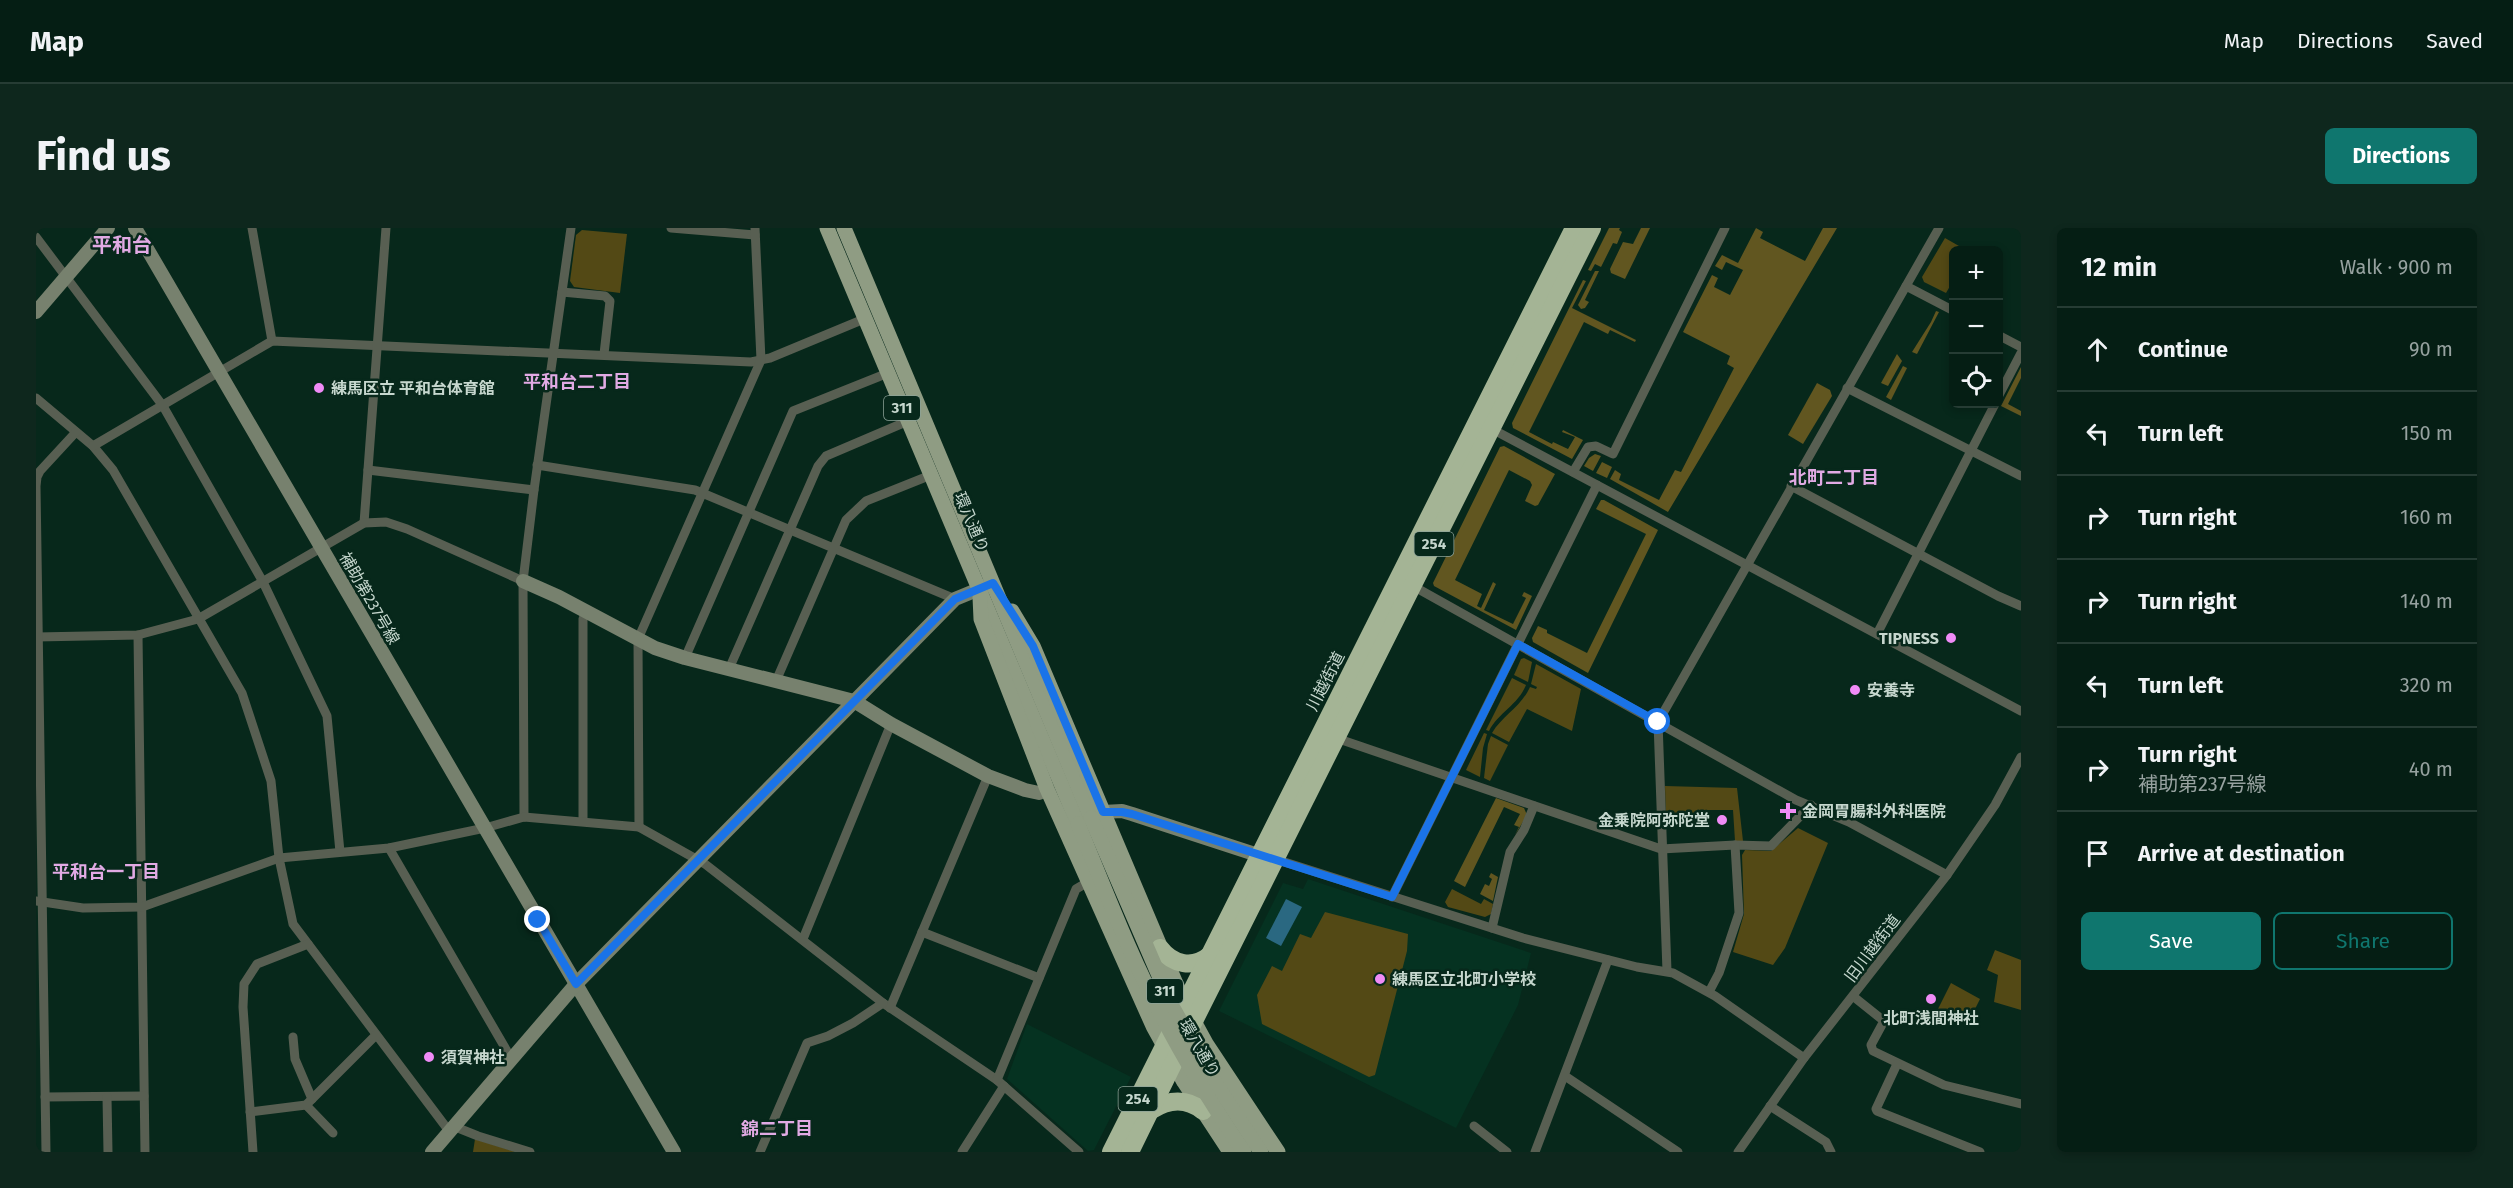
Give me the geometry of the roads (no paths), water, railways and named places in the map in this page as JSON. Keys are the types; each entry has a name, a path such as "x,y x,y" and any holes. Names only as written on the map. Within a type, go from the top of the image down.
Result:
{"highway":[{"name":"川越街道","path":"1130,1152 1174,1064 1210,955 1336,738 1413,586 1574,228"},
{"name":"川越街道","path":"1111,1152 1164,1046 1189,1013 1485,425 1592,228"},
{"path":"1160,948 1168,958 1179,963 1197,962 1210,955"},
{"path":"1152,1110 1164,1103 1184,1101 1203,1111"}],"main road":[{"name":"環八通り","path":"827,228 908,421 987,586 1173,1008 1215,1082 1261,1152"},
{"name":"環八通り","path":"844,228 987,586"},
{"path":"987,586 981,619 1047,789 1114,942 1164,1046 1230,1152"},
{"name":"環八通り","path":"1091,818 1138,967 1162,1018 1194,1074 1244,1152"},
{"path":"1091,818 1148,920 1189,1013 1278,1152"},
{"path":"1114,942 1126,950 1134,951 1140,948 1147,941 1148,920"},
{"path":"1218,1134 1251,1112"}],"street":[{"path":"36,312 108,228"},
{"name":"補助第237号線","path":"135,228 674,1152"},
{"path":"252,228 272,342"},
{"path":"364,523 386,228"},
{"path":"524,817 523,581 571,228"},
{"path":"639,827 638,639 704,494 761,360 755,231 671,228"},
{"path":"1573,472 1588,447 1596,446 1613,453 1725,228"},
{"path":"1667,971 1658,722 1939,228"},
{"path":"36,237 163,406 263,582 327,716 340,852"},
{"path":"1906,285 1949,309"},
{"path":"562,292 605,296 610,301 604,354"},
{"path":"93,446 272,342 604,354 751,362 864,319"},
{"path":"2003,338 2021,347"},
{"path":"2003,387 2021,353"},
{"path":"685,658 793,411 888,374"},
{"path":"1847,388 2021,476"},
{"path":"36,398 93,446 113,470 242,693 271,781 279,858 293,924 376,1035 451,1128 530,1152"},
{"path":"1877,634 1993,408"},
{"path":"729,669 818,466 826,456 908,421"},
{"path":"1485,425 2021,711"},
{"path":"46,1152 45,1097 40,1067 37,477 76,432"},
{"path":"537,465 704,494 955,599"},
{"path":"368,470 534,490"},
{"path":"776,681 846,519 859,506 932,475"},
{"path":"1392,897 1598,485"},
{"path":"1791,486 1917,554 2021,606"},
{"path":"38,637 138,635 198,619 364,523 386,522 407,529 523,581 655,648 685,658 854,701 891,724 988,776 1025,790 1039,793 1047,789"},
{"path":"436,1150 451,1128 576,984 698,859 955,599 987,586"},
{"path":"1413,586 1796,800 1850,822 1947,875"},
{"path":"583,821 583,619 586,612"},
{"path":"138,635 145,1152"},
{"path":"803,939 891,724"},
{"path":"1336,738 1661,849 1735,844 1771,846 1811,806"},
{"name":"旧川越街道","path":"1738,1152 1804,1058 1854,997 1947,875 1996,803 2021,757"},
{"path":"760,1152 807,1043 828,1036 887,1005 922,933 988,776"},
{"path":"1492,928 1510,852 1524,830 1534,806"},
{"path":"1091,818 1122,812 1132,814 1492,928 1608,960 1679,975 1709,992 1804,1058"},
{"path":"39,902 83,908 142,907 279,858 389,848 485,828 524,817 639,827 698,859 887,1005 1001,1083 1079,1152"},
{"path":"1709,992 1719,973 1739,913 1735,844"},
{"path":"389,848 511,1058"},
{"path":"962,1152 1001,1083 1039,978 1076,889 1088,882"},
{"path":"922,933 1039,978"},
{"path":"253,1152 243,1006 244,984 257,964 308,944"},
{"path":"1535,1152 1608,960"},
{"path":"1854,997 1884,1021 1872,1043 1872,1050 1944,1085 2021,1104"},
{"path":"250,1112 309,1102 376,1035"},
{"path":"293,1037 295,1059 309,1102 333,1133"},
{"path":"1897,1064 1877,1111 1980,1152"},
{"path":"1565,1076 1678,1152"},
{"path":"45,1097 144,1096"},
{"path":"107,1097 108,1152"},
{"path":"1770,1106 1826,1142 1831,1152"},
{"path":"1474,1126 1507,1152"}],"water":[{"path":"1286,899 1302,907 1281,946 1266,938"}],"place":[{"name":"練馬区立 平和台体育館","path":"319,388"},
{"name":"TIPNESS","path":"1951,638"},
{"name":"安養寺","path":"1855,690"},
{"name":"金岡胃腸科外科医院","path":"1788,811"},
{"name":"金乗院阿弥陀堂","path":"1722,820"},
{"name":"練馬区立北町小学校","path":"1380,979"},
{"name":"北町浅間神社","path":"1931,999"},
{"name":"須賀神社","path":"429,1057"}],"district":[{"name":"平和台","path":"122,245"},
{"name":"平和台二丁目","path":"577,382"},
{"name":"北町二丁目","path":"1834,478"},
{"name":"平和台一丁目","path":"106,872"},
{"name":"錦二丁目","path":"777,1129"}]}
